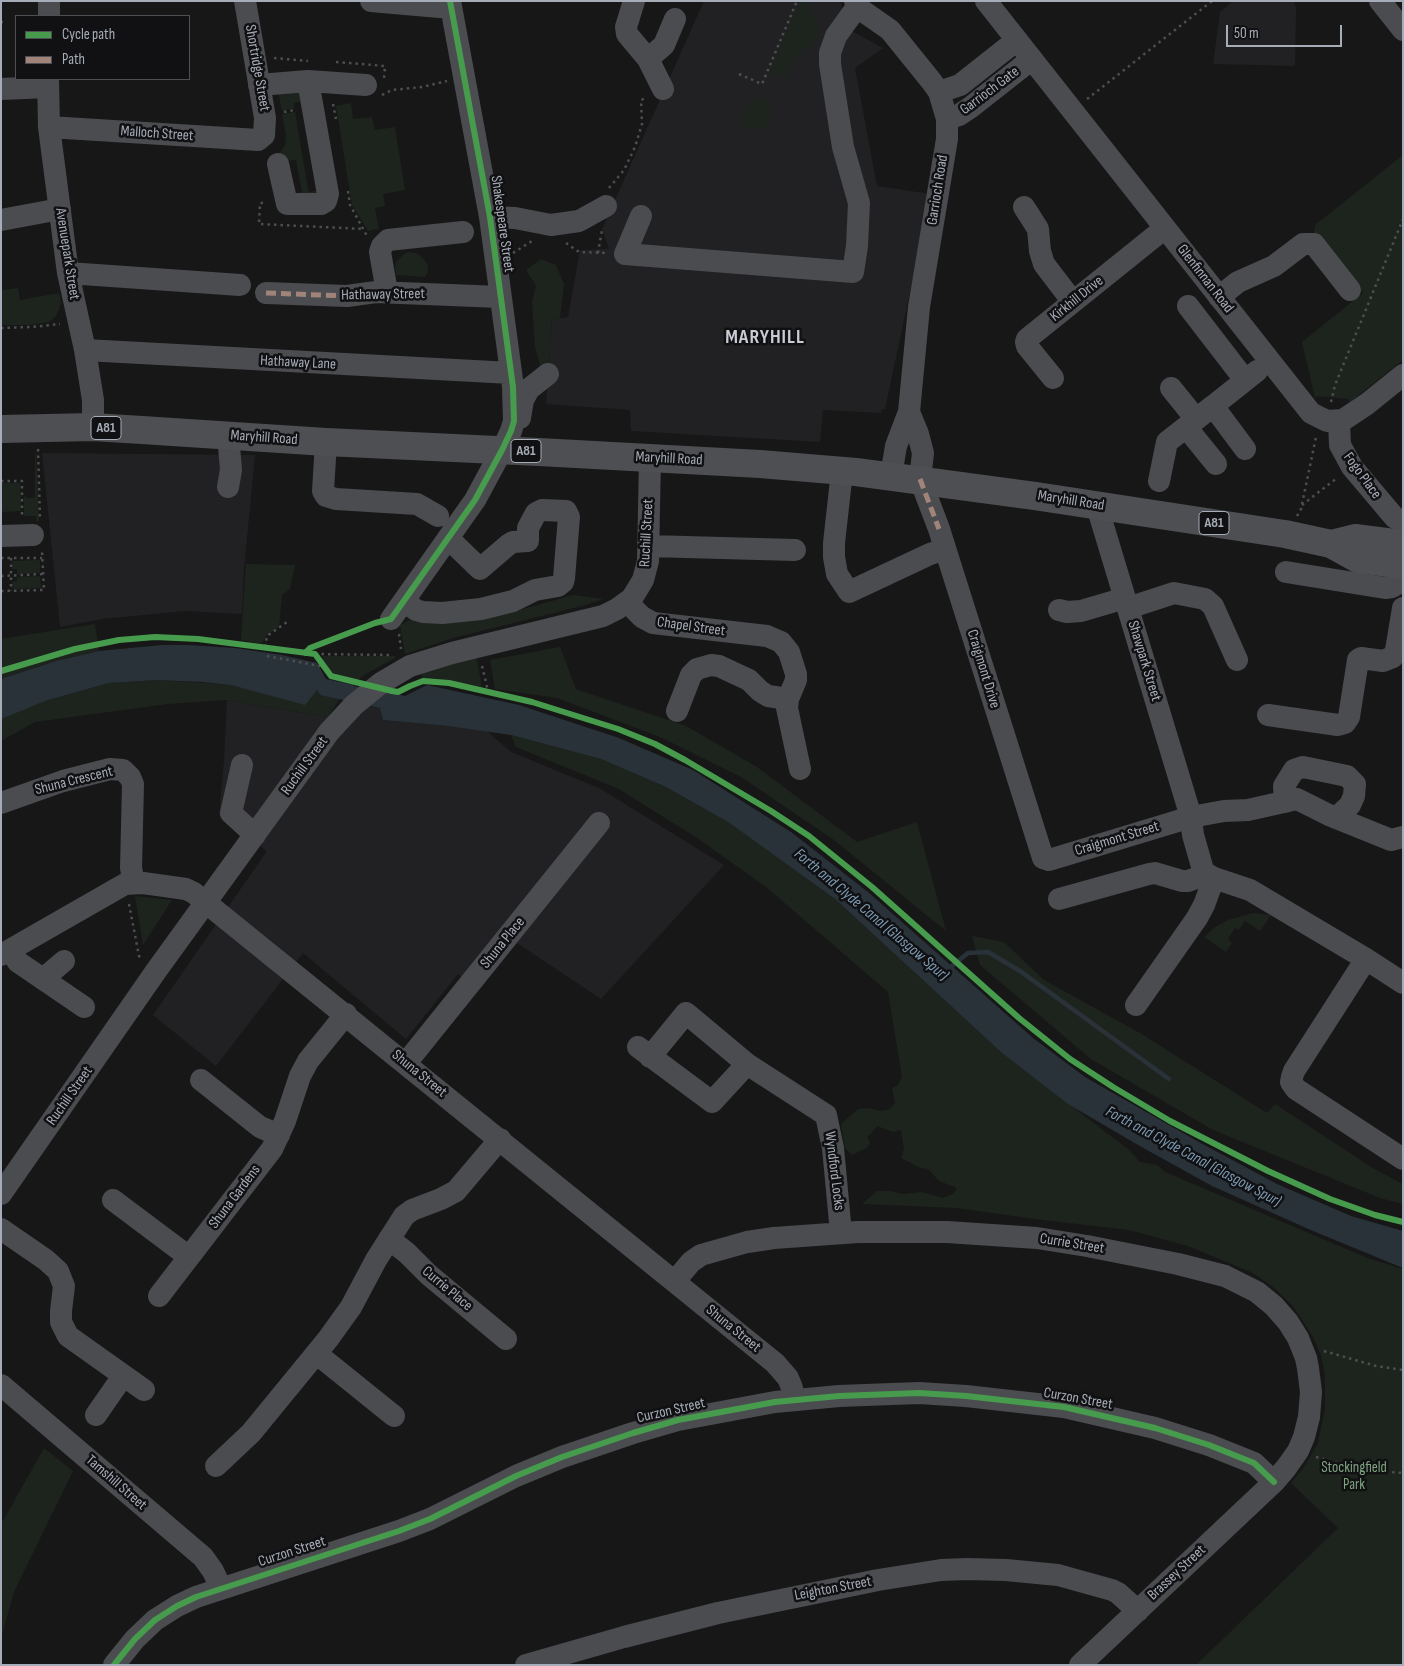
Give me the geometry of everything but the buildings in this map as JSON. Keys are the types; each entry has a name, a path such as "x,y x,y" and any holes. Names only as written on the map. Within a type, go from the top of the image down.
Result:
{"main road":[{"name":"Maryhill Road","path":"1,429 93,427 326,442 650,458 842,470 1285,534 1331,544 1358,559 1403,565"},
{"name":"Maryhill Road","path":"1331,544 1355,538 1403,544"}],"street":[{"path":"49,1 49,15"},
{"name":"Shortridge Street","path":"245,1 266,118 264,135"},
{"path":"371,1 450,4"},
{"name":"Glenfinnan Road","path":"986,1 1308,410 1314,416 1331,420"},
{"path":"1380,1 1403,30"},
{"path":"633,2 626,27 627,34 648,59 663,89"},
{"name":"Shakespeare Street","path":"450,4 490,217 512,373 514,421 502,450"},
{"path":"641,216 625,254 853,272 857,246 859,203 843,146 830,54 836,36 856,4"},
{"name":"Garrioch Road","path":"856,4 890,30 939,92 947,119 947,139 919,307 909,412 896,446 891,476"},
{"path":"648,59 664,45 675,19"},
{"name":"Garrioch Gate","path":"939,92 960,85 1017,40"},
{"name":"Garrioch Gate","path":"947,119 959,115 971,107 1032,59"},
{"path":"278,164 287,204 321,204 326,201 328,194 308,81"},
{"path":"260,85 308,81 366,85"},
{"path":"1,89 48,83"},
{"name":"Avenuepark Street","path":"48,83 49,126 68,273 85,350 93,400 93,427"},
{"name":"Malloch Street","path":"49,126 258,140 264,135"},
{"name":"Shakespeare Street","path":"490,217 515,218 551,225 579,221 606,206"},
{"path":"1024,207 1038,229 1040,251 1044,264 1073,302"},
{"path":"1,220 60,209"},
{"name":"Kirkhill Drive","path":"1053,378 1026,342 1029,337 1165,228"},
{"path":"387,292 380,252 382,246 388,240 464,232"},
{"path":"1219,297 1238,282 1274,266 1303,244 1314,244 1350,290"},
{"path":"68,273 240,285"},
{"name":"Hathaway Street","path":"266,293 347,296 387,292 500,297"},
{"path":"1188,306 1245,380"},
{"name":"Hathaway Lane","path":"85,350 512,373"},
{"path":"1159,481 1166,443 1270,361"},
{"path":"392,619 475,500 502,450 516,438 523,400 529,389 548,374"},
{"path":"1331,420 1351,416 1403,376"},
{"path":"1171,388 1198,417 1245,449"},
{"name":"Garrioch Road","path":"909,412 923,452 920,480"},
{"path":"1198,417 1216,464"},
{"name":"Fogo Place","path":"1331,420 1340,445 1352,467 1395,518 1403,520"},
{"path":"228,435 231,470 228,487"},
{"path":"326,442 323,491 326,496 336,499 417,504 438,516"},
{"name":"Ruchill Street","path":"1,1194 156,971 340,719 361,698 410,666 477,646 597,618 617,610 636,593 645,575 649,546 650,458"},
{"path":"842,470 834,557 837,574 849,592 930,554 942,539"},
{"name":"Craigmont Drive","path":"920,480 942,539 1040,854 1044,859"},
{"name":"Shawpark Street","path":"1097,506 1190,817 1200,863 1210,876"},
{"path":"404,601 416,610 423,612 447,613 481,609 513,601 535,590 558,586 563,582 569,517 566,511 542,510 536,513 530,524 528,541 513,542 480,569 448,538"},
{"path":"649,546 795,550"},
{"path":"1286,572 1385,588 1392,587 1403,580"},
{"path":"1058,610 1067,612 1081,611 1174,592 1205,599 1213,606 1238,660"},
{"name":"Chapel Street","path":"627,602 642,617 653,623 762,636 781,642 792,659 796,680 788,699"},
{"path":"1268,715 1338,725 1345,723 1349,717 1358,660 1361,658 1383,661 1393,657 1396,650 1403,608"},
{"path":"677,710 693,672 703,666 711,665 724,668 749,680 768,696 788,699 787,708 800,769"},
{"path":"242,765 231,812 255,835"},
{"path":"1285,802 1284,786 1294,770 1303,768 1347,776 1355,784 1354,796 1350,805 1336,818"},
{"name":"Shuna Crescent","path":"1,803 63,781 110,769 123,770 132,780 133,789 130,884"},
{"name":"Craigmont Street","path":"1044,859 1049,860 1190,817 1224,811 1248,810 1297,799 1336,818 1390,840 1403,837"},
{"name":"Shuna Place","path":"406,1064 599,823"},
{"path":"1059,899 1155,873 1182,881 1210,876 1250,890 1403,983"},
{"path":"1136,1006 1197,918 1204,905 1210,876"},
{"path":"84,1007 6,953 130,884"},
{"name":"Shuna Street","path":"130,884 186,889 207,902 782,1369 790,1384 793,1400"},
{"path":"1366,959 1294,1071 1292,1082 1296,1089 1402,1156"},
{"path":"43,979 64,961"},
{"name":"Wyndford Locks","path":"747,1064 712,1102 644,1052 686,1013 747,1064 826,1116 833,1148 841,1233"},
{"name":"Shuna Gardens","path":"159,1296 272,1148 288,1114 300,1076 308,1060 346,1014"},
{"path":"201,1080 260,1127 279,1135"},
{"path":"216,1466 250,1433 317,1354 350,1307 398,1223 407,1213 441,1199 456,1190 500,1139"},
{"path":"113,1200 189,1257"},
{"path":"1,1229 46,1260 58,1271 64,1286 61,1316 65,1332 76,1344 144,1390"},
{"name":"Currie Street","path":"675,1281 701,1255 774,1238 841,1233 939,1231 1037,1238 1170,1262 1225,1276 1246,1286 1266,1299 1282,1315 1298,1338 1306,1358 1310,1380 1311,1405 1306,1432 1298,1451 1274,1482"},
{"name":"Currie Place","path":"388,1239 506,1339"},
{"path":"317,1354 394,1416"},
{"path":"96,1415 123,1376"},
{"name":"Tamshill Street","path":"1,1385 203,1558 213,1570 221,1588"},
{"name":"Curzon Street","path":"114,1665 135,1639 155,1620 182,1603 221,1588 400,1531 430,1519 516,1476 562,1457 633,1433 678,1420 793,1400 919,1393 966,1396 1064,1407 1138,1424 1209,1445 1254,1463 1274,1482"},
{"name":"Brassey Street","path":"1080,1665 1274,1482"},
{"name":"Leighton Street","path":"526,1665 718,1613 878,1580 942,1570 967,1568 1058,1575 1112,1590 1138,1611"}],"path":[{"path":"740,74 762,84 797,1"},
{"path":"1072,110 1212,1"},
{"path":"606,206 607,191 624,170 635,147 642,124 641,100 663,89"},
{"path":"333,104 336,122"},
{"path":"347,187 350,205 367,237"},
{"path":"1285,534 1301,509 1318,429 1331,420 1331,402 1335,385 1403,219"},
{"path":"496,265 535,240"},
{"path":"564,241 580,252 625,254"},
{"path":"1,328 79,322"},
{"path":"24,535 38,428"},
{"path":"1302,505 1352,467"},
{"path":"1,481 22,481 24,535 42,558 44,590 1,591"},
{"path":"1,558 42,558"},
{"path":"10,558 11,591"},
{"path":"1,576 43,574"},
{"path":"305,653 310,648 375,623 392,619"},
{"path":"265,647 267,636 288,622"},
{"path":"257,646 273,648"},
{"path":"477,646 488,691"},
{"path":"297,652 402,655 410,666"},
{"path":"315,654 326,669"},
{"path":"267,656 326,669"},
{"path":"478,689 497,693"},
{"path":"130,884 139,956 156,971"},
{"path":"1341,1355 1376,1366 1403,1370"},
{"path":"1298,1451 1363,1470 1403,1473"}],"shaded area":[{"path":"704,1 840,1 848,29 883,48 855,68 877,186 931,194 885,409 881,410 881,413 823,410 820,442 631,431 630,410 546,404 552,319 568,317 580,250 609,249 602,229"},
{"path":"1233,1 1294,1 1296,9 1295,66 1213,64 1220,12"},
{"path":"42,453 255,455 244,569 242,614 186,611 102,619 60,627"},
{"path":"227,700 328,717 373,701 379,703 384,720 487,731 511,752 599,788 724,865 601,999 517,943 480,989 458,974 406,1039 303,953 216,1066 153,1015 267,851 219,815"}],"green space":[{"path":"799,1 806,1 815,17 819,28 819,35 813,45 794,56 788,76 768,75"},
{"path":"296,88 304,101 294,103 295,108 282,111 278,91"},
{"path":"751,99 771,100 769,129 740,126"},
{"path":"351,103 353,119 372,117 375,130 395,127 405,190 383,194 385,206 375,208 379,230 368,231 352,205 336,106"},
{"path":"295,112 308,189 309,192 319,190 318,196 291,195 302,192 296,160 285,161 279,154 285,145 286,135 282,114"},
{"path":"1403,155 1403,360 1350,402 1348,399 1317,396 1315,398 1302,342 1363,293 1314,233 1315,225"},
{"path":"409,252 416,253 425,261 428,266 428,272 425,277 396,275 396,262"},
{"path":"541,259 556,265 564,284 560,318 552,319 549,364 541,368 535,347 532,302 536,286 526,270"},
{"path":"18,288 20,300 59,293 61,303 56,316 49,322 30,325 1,325 1,290"},
{"path":"35,453 39,521 36,521 36,516 24,516 24,493 25,497 28,498 33,498 35,495"},
{"path":"1,483 20,483 21,511 1,512"},
{"path":"40,560 40,573 17,574 17,569 12,569 12,561"},
{"path":"246,564 295,565 290,589 282,595 279,627 267,635 261,644 241,640"},
{"path":"40,576 41,588 13,589 12,582 17,581 17,577"},
{"path":"573,595 603,599 453,638 405,654 400,625 414,618 513,612"},
{"path":"95,624 99,651 56,661 1,679 1,639"},
{"path":"560,647 576,689 686,726 757,767 857,842 917,822 946,931 834,840 741,777 660,737 557,698 495,689 490,660"},
{"path":"323,656 395,656 395,658 364,675 356,682 353,679 331,672 322,660"},
{"path":"474,656 477,660 482,687 449,681 423,679 421,674"},
{"path":"157,680 317,690 342,695 328,717 227,700 168,704 35,722 1,741 1,719 14,712 109,683"},
{"name":"Stockingfield Park","path":"511,735 601,759 666,787 728,822 835,899 1002,1053 1128,1149 1140,1162 1157,1165 1165,1172 1370,1259 1403,1269 1403,1665 1196,1665 1338,1528 1291,1483 1304,1467 1318,1443 1325,1409 1325,1376 1321,1355 1313,1337 1293,1306 1273,1287 1253,1273 1188,1246 1129,1230 956,1208 862,1204 877,1191 903,1194 922,1192 942,1198 953,1194 957,1188 939,1181 928,1169 921,1168 901,1158 904,1149 901,1130 893,1132 877,1126 867,1136 870,1143 867,1148 852,1155 845,1148 841,1124 851,1115 858,1109 868,1108 881,1111 890,1109 895,1103 892,1088 897,1086 902,1077 888,992 766,887 697,838 619,789 516,747"},
{"path":"135,896 172,900 143,945"},
{"path":"1253,913 1271,915 1260,931 1245,921 1239,930 1235,928 1228,939 1232,943 1226,952 1204,937 1215,927 1228,920"},
{"path":"972,936 1004,942 1044,980 1140,1033 1267,1113 1275,1104 1376,1170 1403,1184 1403,1204 1380,1198 1213,1130 1091,1059 980,965"},
{"path":"44,1448 73,1471 14,1592 1,1638 1,1521 3,1521"}],"water":[{"path":"162,645 235,648 282,655 317,663 326,679 354,685 342,695 317,690 305,705 231,685 157,680 109,683 45,701 1,719 1,679 56,661 99,651"},
{"path":"427,685 519,705 619,738 693,770 791,832 868,892 1033,1038 1085,1077 1277,1184 1351,1216 1403,1231 1403,1268 1313,1231 1212,1186 1068,1104 1002,1053 835,899 728,822 666,787 601,759 511,735 448,726 383,720 379,703 386,692 405,696"}],"waterway":[{"name":"Forth and Clyde Canal (Glasgow Spur)","path":"325,688 401,704"},
{"path":"947,970 968,953 988,952 1020,971 1169,1079"}],"marked path":[{"path":"266,293 347,296"},
{"path":"920,479 939,529"}],"cycle path":[{"path":"305,653 310,648 375,623 391,619 475,500 502,450 514,421 513,387 490,217 450,1"},
{"path":"1,671 75,649 119,640 155,637 198,639 315,654 331,676 392,691 398,692 423,681 449,683 532,702 618,729 655,744 685,760 809,836 872,887 1019,1018 1070,1059 1113,1087 1170,1121 1268,1171 1330,1199 1375,1215 1403,1222"},
{"path":"114,1665 135,1639 155,1620 196,1597 399,1531 430,1519 516,1476 562,1457 633,1433 678,1420 775,1402 839,1396 919,1393 966,1396 1064,1407 1155,1428 1209,1445 1254,1463 1274,1482"}],"district":[{"name":"MARYHILL","path":"765,338"}]}
